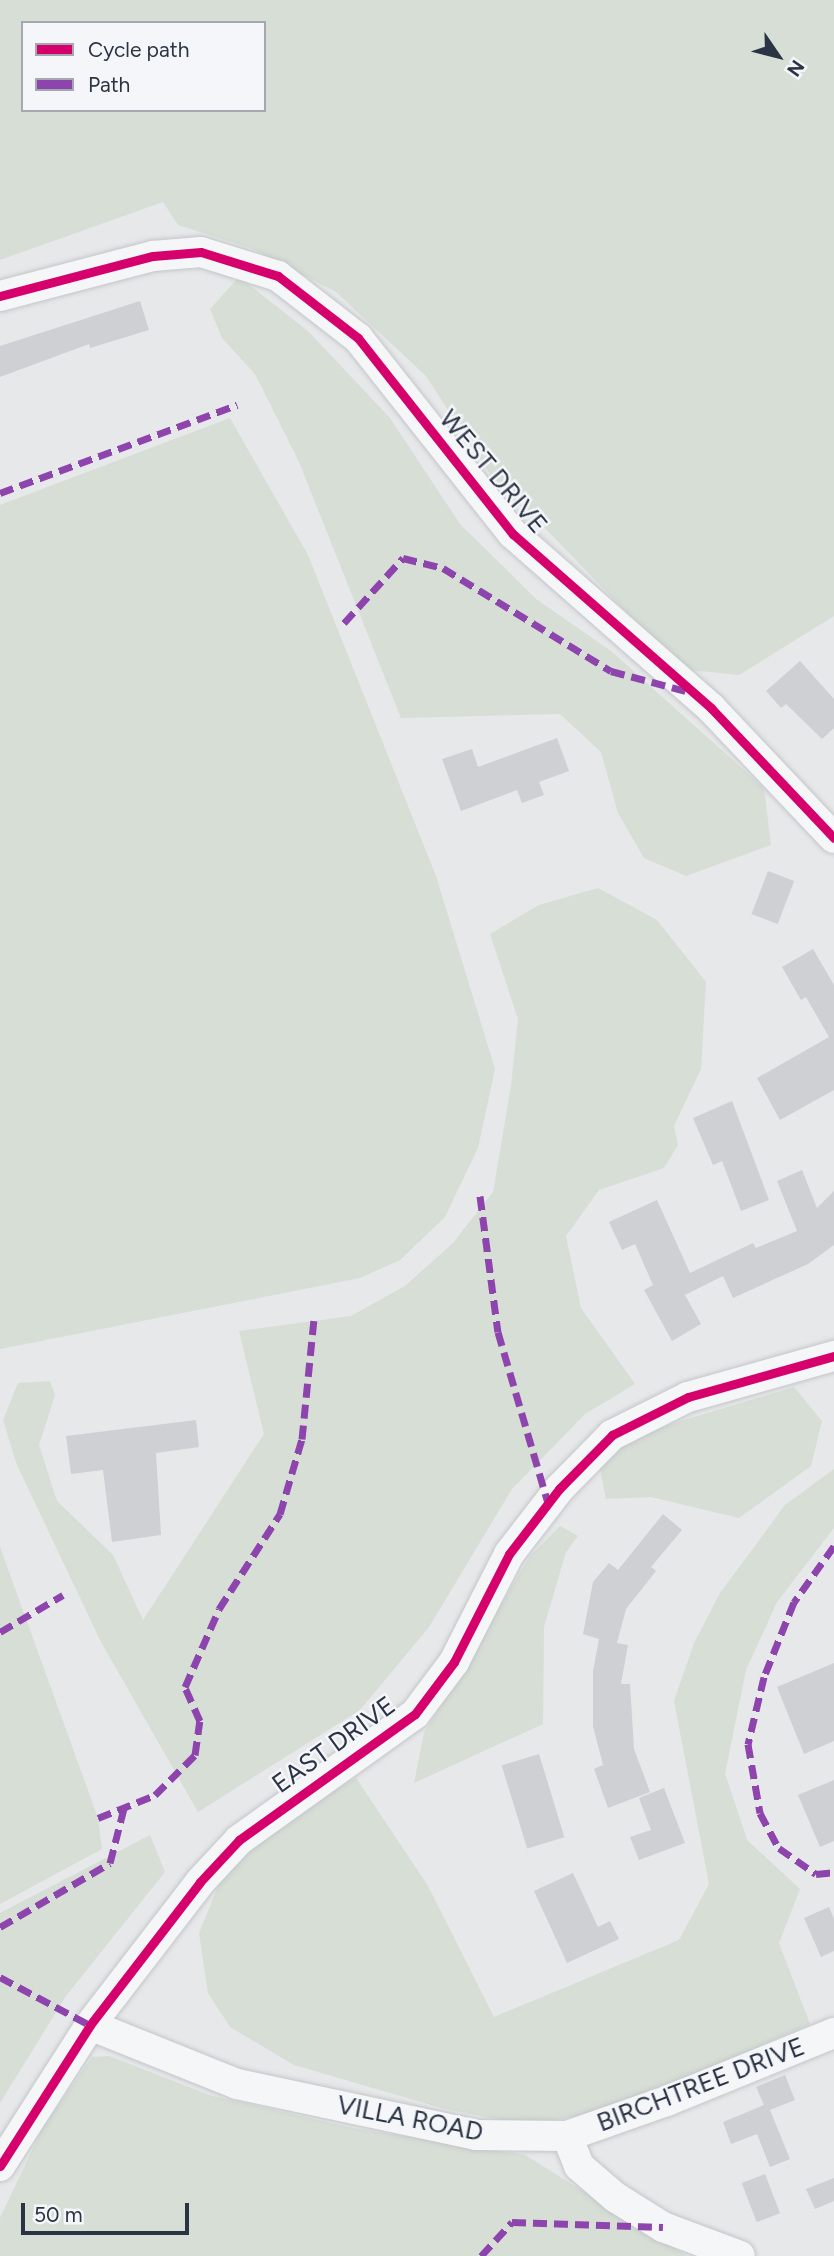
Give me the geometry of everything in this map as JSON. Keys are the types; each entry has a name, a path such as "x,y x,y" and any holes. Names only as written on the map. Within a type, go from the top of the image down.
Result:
{"street":[{"name":"WEST DRIVE","path":"0,296 153,257 201,251 278,276 358,338 513,534 711,708 834,838"},
{"name":"EAST DRIVE","path":"0,2166 90,2025 144,1951 239,1840 415,1714 454,1662 509,1555 559,1489 612,1435 688,1398 834,1356"},
{"name":"VILLA ROAD","path":"90,2025 237,2084 476,2135 568,2136"},
{"name":"BIRCHTREE DRIVE","path":"568,2136 667,2101 834,2033"},
{"path":"568,2136 579,2166 615,2197 663,2227 740,2256"}],"shaded area":[{"path":"0,0 834,0 834,616 739,675 681,669 543,526 499,488 426,376 336,292 253,249 178,225 163,202 0,260"},
{"path":"239,277 308,331 390,418 460,524 536,599 611,651 764,788 771,845 686,876 644,858 618,813 601,752 560,714 401,718 299,462 255,374 222,338 210,309"},
{"path":"230,418 308,555 436,876 495,1069 478,1148 445,1217 400,1260 360,1278 0,1349 0,505"},
{"path":"598,888 657,920 706,982 701,1069 674,1126 678,1145 664,1168 599,1190 566,1236 581,1308 635,1384 585,1414 512,1489 429,1627 360,1710 198,1812 101,1642 17,1465 3,1420 18,1383 50,1381 55,1395 39,1445 57,1501 113,1555 143,1620 264,1434 239,1331 351,1316 405,1286 453,1243 493,1192 511,1086 518,1019 490,934 539,905"},
{"path":"794,1387 822,1421 811,1466 739,1518 651,1497 606,1499 598,1459 648,1431"},
{"path":"834,1469 834,1528 777,1602 746,1670 725,1774 747,1840 800,1889 779,1943 810,2024 619,2108 528,2125 445,2109 294,2065 230,2027 208,1993 199,1933 228,1862 320,1796 356,1778 428,1886 494,2017 679,1940 709,1884 674,1701 694,1643 720,1593 785,1505"},
{"path":"560,1526 578,1536 566,1552 544,1627 543,1724 414,1783 424,1733 530,1556"},
{"path":"0,1547 98,1818 102,1849 0,1904"},
{"path":"150,1835 165,1872 66,1996 0,2103 0,1913"},
{"path":"109,2056 209,2095 353,2128 525,2155 687,2256 0,2256 0,2218 43,2127 92,2057"}],"building":[{"path":"140,301 149,330 90,348 89,344 0,377 0,346"},
{"path":"800,661 834,699 834,728 822,739 786,704 781,708 766,691"},
{"path":"557,738 569,771 539,782 544,795 522,803 517,790 461,811 442,759 472,749 478,767"},
{"path":"768,871 794,881 778,924 752,914"},
{"path":"813,949 834,985 834,1090 780,1120 757,1078 829,1037 806,997 801,1000 782,967"},
{"path":"732,1101 769,1200 741,1211 722,1161 713,1165 693,1118"},
{"path":"802,1170 817,1208 834,1191 834,1245 808,1264 733,1298 723,1276 685,1295 701,1324 672,1341 644,1290 653,1285 635,1244 622,1250 609,1222 657,1200 690,1273 753,1243 756,1248 797,1231 777,1181"},
{"path":"196,1420 199,1447 156,1453 161,1535 112,1542 103,1470 71,1474 66,1436"},
{"path":"663,1514 682,1530 651,1567 656,1571 626,1609 617,1643 628,1645 621,1684 630,1684 634,1749 650,1792 608,1808 594,1769 603,1765 593,1726 593,1671 599,1639 583,1634 593,1582 609,1563 618,1570"},
{"path":"834,1663 834,1741 804,1754 777,1687"},
{"path":"539,1754 564,1837 527,1849 502,1765"},
{"path":"834,1780 834,1841 820,1847 798,1795"},
{"path":"664,1788 685,1843 639,1860 630,1837 651,1830 639,1798"},
{"path":"573,1873 598,1927 610,1921 619,1939 567,1963 534,1891"},
{"path":"829,1907 834,1919 834,1951 821,1957 804,1918"},
{"path":"785,2075 795,2100 770,2110 790,2159 770,2167 757,2134 731,2144 723,2122 764,2105 756,2087"},
{"path":"765,2174 780,2213 757,2222 742,2183"},
{"path":"834,2178 834,2201 815,2209 806,2189"}],"marked path":[{"path":"0,493 237,405"},
{"path":"344,623 403,558 443,568 611,671 686,691"},
{"path":"480,1196 498,1332 548,1503"},
{"path":"98,1818 155,1795 195,1755 200,1721 185,1687 219,1609 280,1514 302,1439 314,1318"},
{"path":"834,1546 794,1602 764,1677 748,1744 760,1813 779,1848 816,1874 834,1872"},
{"path":"0,1632 63,1595"},
{"path":"0,1927 110,1863 124,1808"},
{"path":"0,1977 90,2025"},
{"path":"481,2256 512,2222 663,2227"}],"cycle path":[{"path":"0,296 153,256 201,252 278,276 358,338 513,534 711,708 834,838"},
{"path":"0,2166 90,2025 200,1882 239,1840 415,1714 454,1662 509,1554 559,1489 612,1435 688,1397 834,1356"}]}
